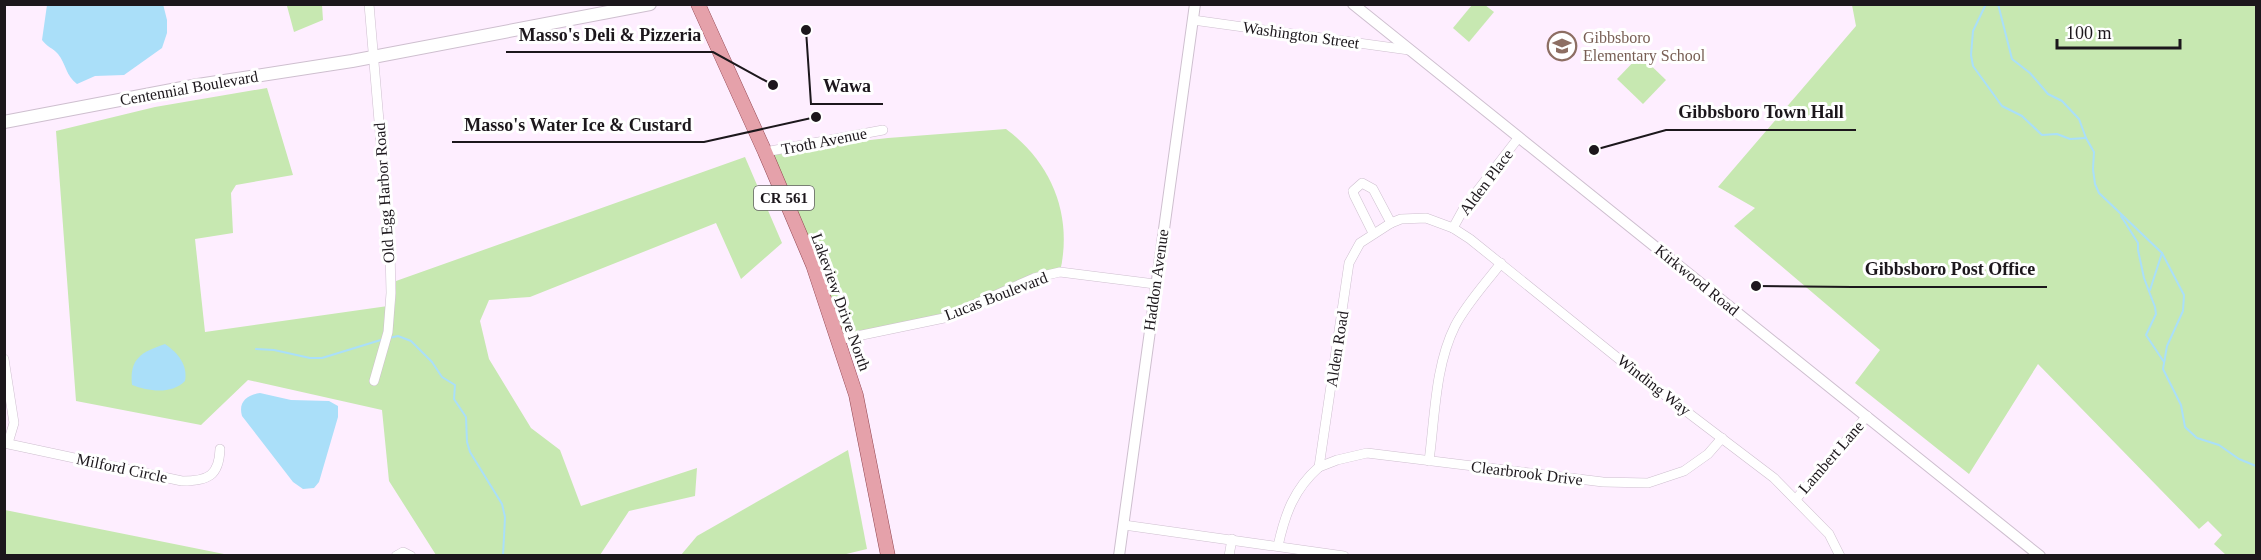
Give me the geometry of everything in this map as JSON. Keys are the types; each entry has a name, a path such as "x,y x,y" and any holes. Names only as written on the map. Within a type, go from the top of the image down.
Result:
{"main road":[{"name":"Centennial Boulevard","path":"4,122 198,85 374,57 650,4"},
{"name":"Lakeview Drive North","path":"698,4 813,265 856,395 888,555"}],"street":[{"name":"Old Egg Harbor Road","path":"369,4 390,250 391,293 388,332 374,381"},
{"name":"Haddon Avenue","path":"1119,555 1195,4"},
{"name":"Kirkwood Road","path":"1353,4 2040,555"},
{"name":"Washington Street","path":"1192,20 1409,50"},
{"name":"Troth Avenue","path":"765,152 883,130"},
{"name":"Alden Place","path":"1453,228 1464,208 1519,137"},
{"path":"1373,233 1353,191 1362,183 1373,189 1391,223"},
{"name":"Alden Road","path":"1319,467 1349,263 1360,243 1391,223 1413,217 1426,218 1453,228"},
{"name":"Winding Way","path":"1453,228 1501,263 1645,380 1774,478 1829,534 1840,555"},
{"path":"1429,460 1444,352 1456,324 1501,263"},
{"name":"Lucas Boulevard","path":"838,340 944,318 1034,278 1060,272 1155,284"},
{"path":"4,359 14,423 6,443"},
{"name":"Lambert Lane","path":"1796,499 1867,416"},
{"name":"Clearbrook Drive","path":"1319,467 1367,453 1603,482 1648,483 1684,471 1708,454 1722,438"},
{"name":"Milford Circle","path":"6,443 191,481 200,481 212,474 220,464 220,449"},
{"path":"1278,546 1289,506 1302,485 1319,467"},
{"path":"1124,525 1338,555"},
{"path":"1229,555 1232,539"},
{"path":"396,555 403,552 411,555"}],"green space":[{"path":"279,5 322,5 323,20 294,32 287,6"},
{"path":"1472,5 1485,5 1494,12 1469,42 1453,28"},
{"path":"1852,5 2256,5 2256,555 2226,555 2214,544 2222,535 2208,521 2199,529 2038,364 1969,474 1855,383 1880,350 1734,226 1755,208 1718,187 1856,26"},
{"path":"1640,55 1666,80 1643,104 1617,79"},
{"path":"267,88 293,175 236,185 231,193 233,233 195,239 205,332 395,305 396,281 745,157 782,243 741,279 716,223 530,297 489,300 480,321 489,359 531,428 560,450 581,506 697,468 695,496 629,511 600,555 436,555 389,481 382,410 248,380 201,425 76,401 56,131 155,107"},
{"path":"1006,129 1036,158 1055,192 1064,231 1060,272 970,308 838,340 765,152 888,138"},
{"path":"848,450 867,549 838,556 681,555 697,536"},
{"path":"5,510 229,555 5,555"}],"water":[{"path":"163,4 167,33 162,48 124,75 95,76 77,84 58,54 42,40 47,5"},
{"path":"165,344 181,360 186,375 185,381 166,390 145,389 132,385 133,368 139,357"},
{"path":"260,393 291,400 329,401 338,406 338,417 319,482 314,488 303,489 293,482 242,416 241,407 245,400 251,395"}],"waterway":[{"path":"1986,4 1973,31 1971,55 1973,66 2002,106 2022,116 2042,135 2057,134 2070,139 2086,138"},
{"path":"1998,4 2012,59 2030,73 2048,94 2062,101 2079,119 2094,152 2093,169 2099,193 2162,253 2184,295 2183,311 2167,346 2163,369 2181,405 2185,427 2197,438 2219,445 2239,459 2256,466"},
{"path":"2121,216 2138,243 2144,278 2155,307 2156,314 2146,335 2164,362"},
{"path":"2150,290 2162,253"},
{"path":"389,338 398,336 411,341 432,362 442,377 455,385 454,399 466,417 467,442 470,452 502,504 505,517 503,556"},
{"path":"256,349 322,358 384,339"}],"place":[{"name":"Wawa","path":"806,30"},
{"name":"Gibbsboro Elementary School","path":"1562,46"},
{"name":"Masso's Deli & Pizzeria","path":"773,85"},
{"name":"Masso's Water Ice & Custard","path":"816,117"},
{"name":"Gibbsboro Town Hall","path":"1594,150"},
{"name":"Gibbsboro Post Office","path":"1756,286"}]}
